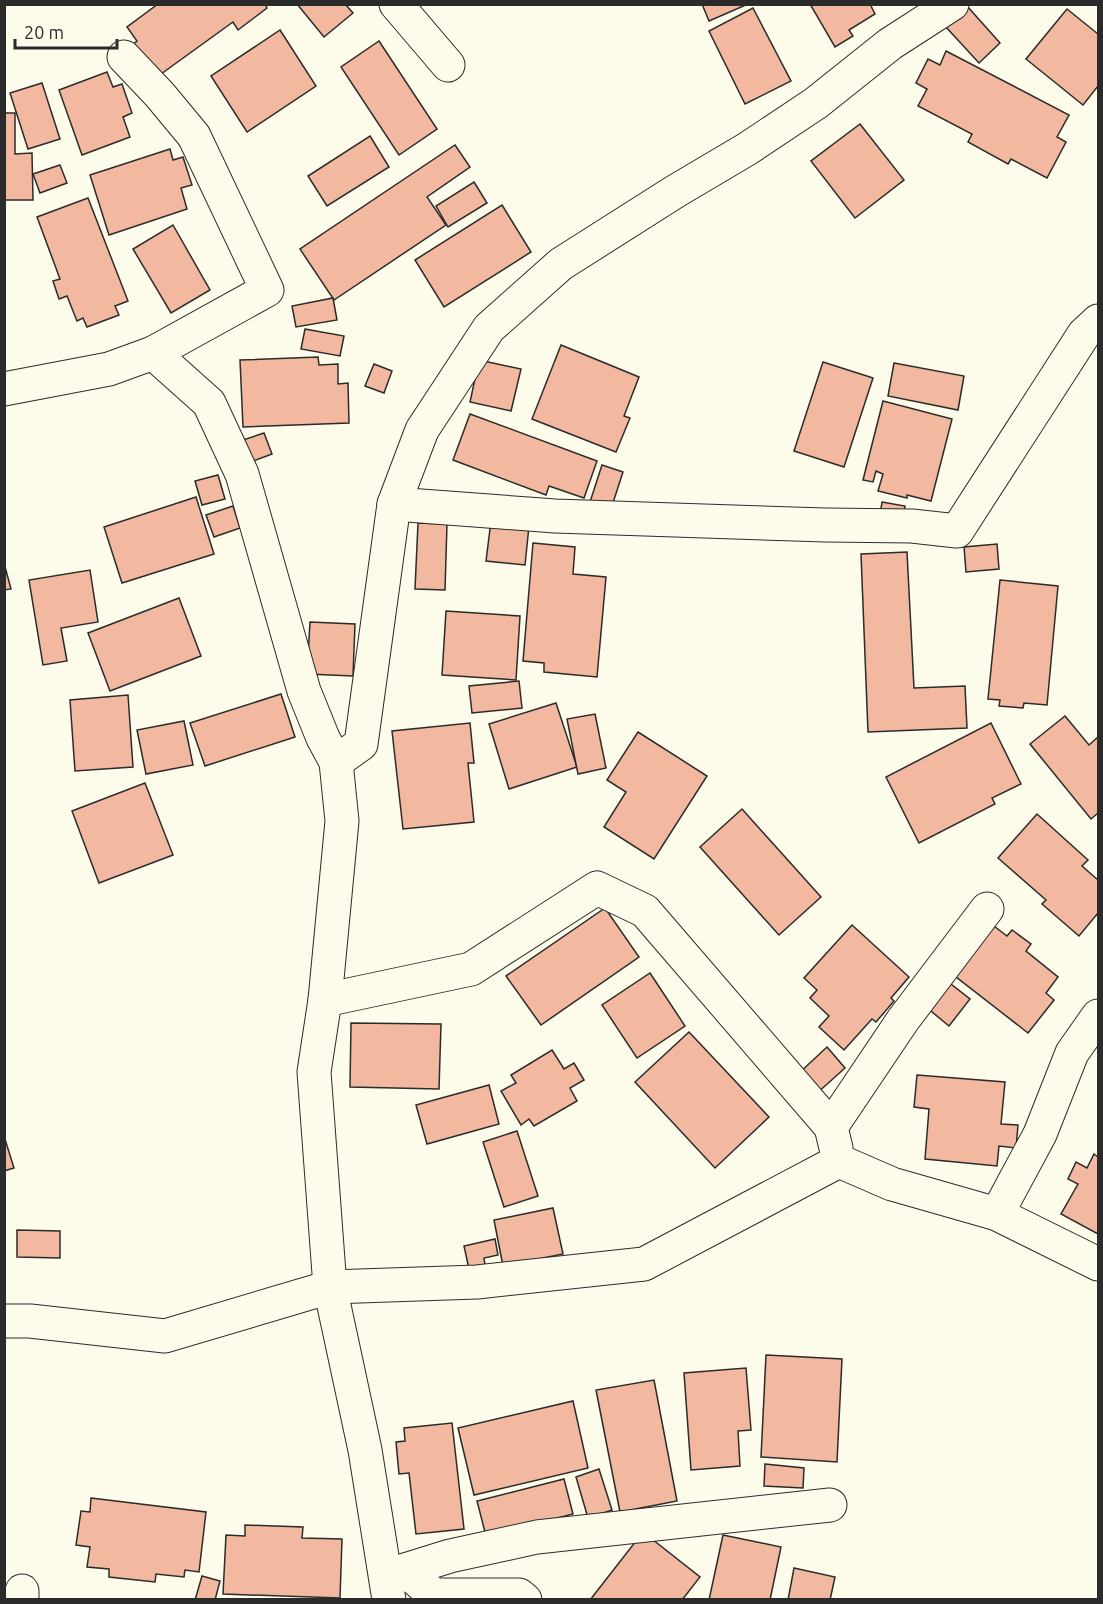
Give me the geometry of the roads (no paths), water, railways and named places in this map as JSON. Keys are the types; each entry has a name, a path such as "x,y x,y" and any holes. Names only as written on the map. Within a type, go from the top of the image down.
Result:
{"street":[{"path":"396,4 448,65"},
{"path":"336,762 361,744 394,504 422,430 489,328 561,264 747,149 816,103 890,44 952,4"},
{"path":"4,389 109,369 153,353 267,290 195,136 124,57"},
{"path":"394,504 555,516 912,526 957,531 1084,334 1098,321"},
{"path":"153,353 209,403 242,474 304,691 323,738 336,762 342,821 325,1000 314,1072 330,1287 394,1584"},
{"path":"325,1000 471,969 597,888 645,911 831,1127 839,1161"},
{"path":"831,1127 903,1020 987,909"},
{"path":"997,1214 1040,1134 1072,1053 1098,1016"},
{"path":"4,1321 30,1321 165,1336 330,1287 477,1282 644,1264 839,1161"},
{"path":"839,1161 892,1185 997,1214 1098,1264"},
{"path":"394,1584 450,1556 537,1538 830,1505"},
{"path":"394,1584 434,1595 519,1595 525,1599"}]}
